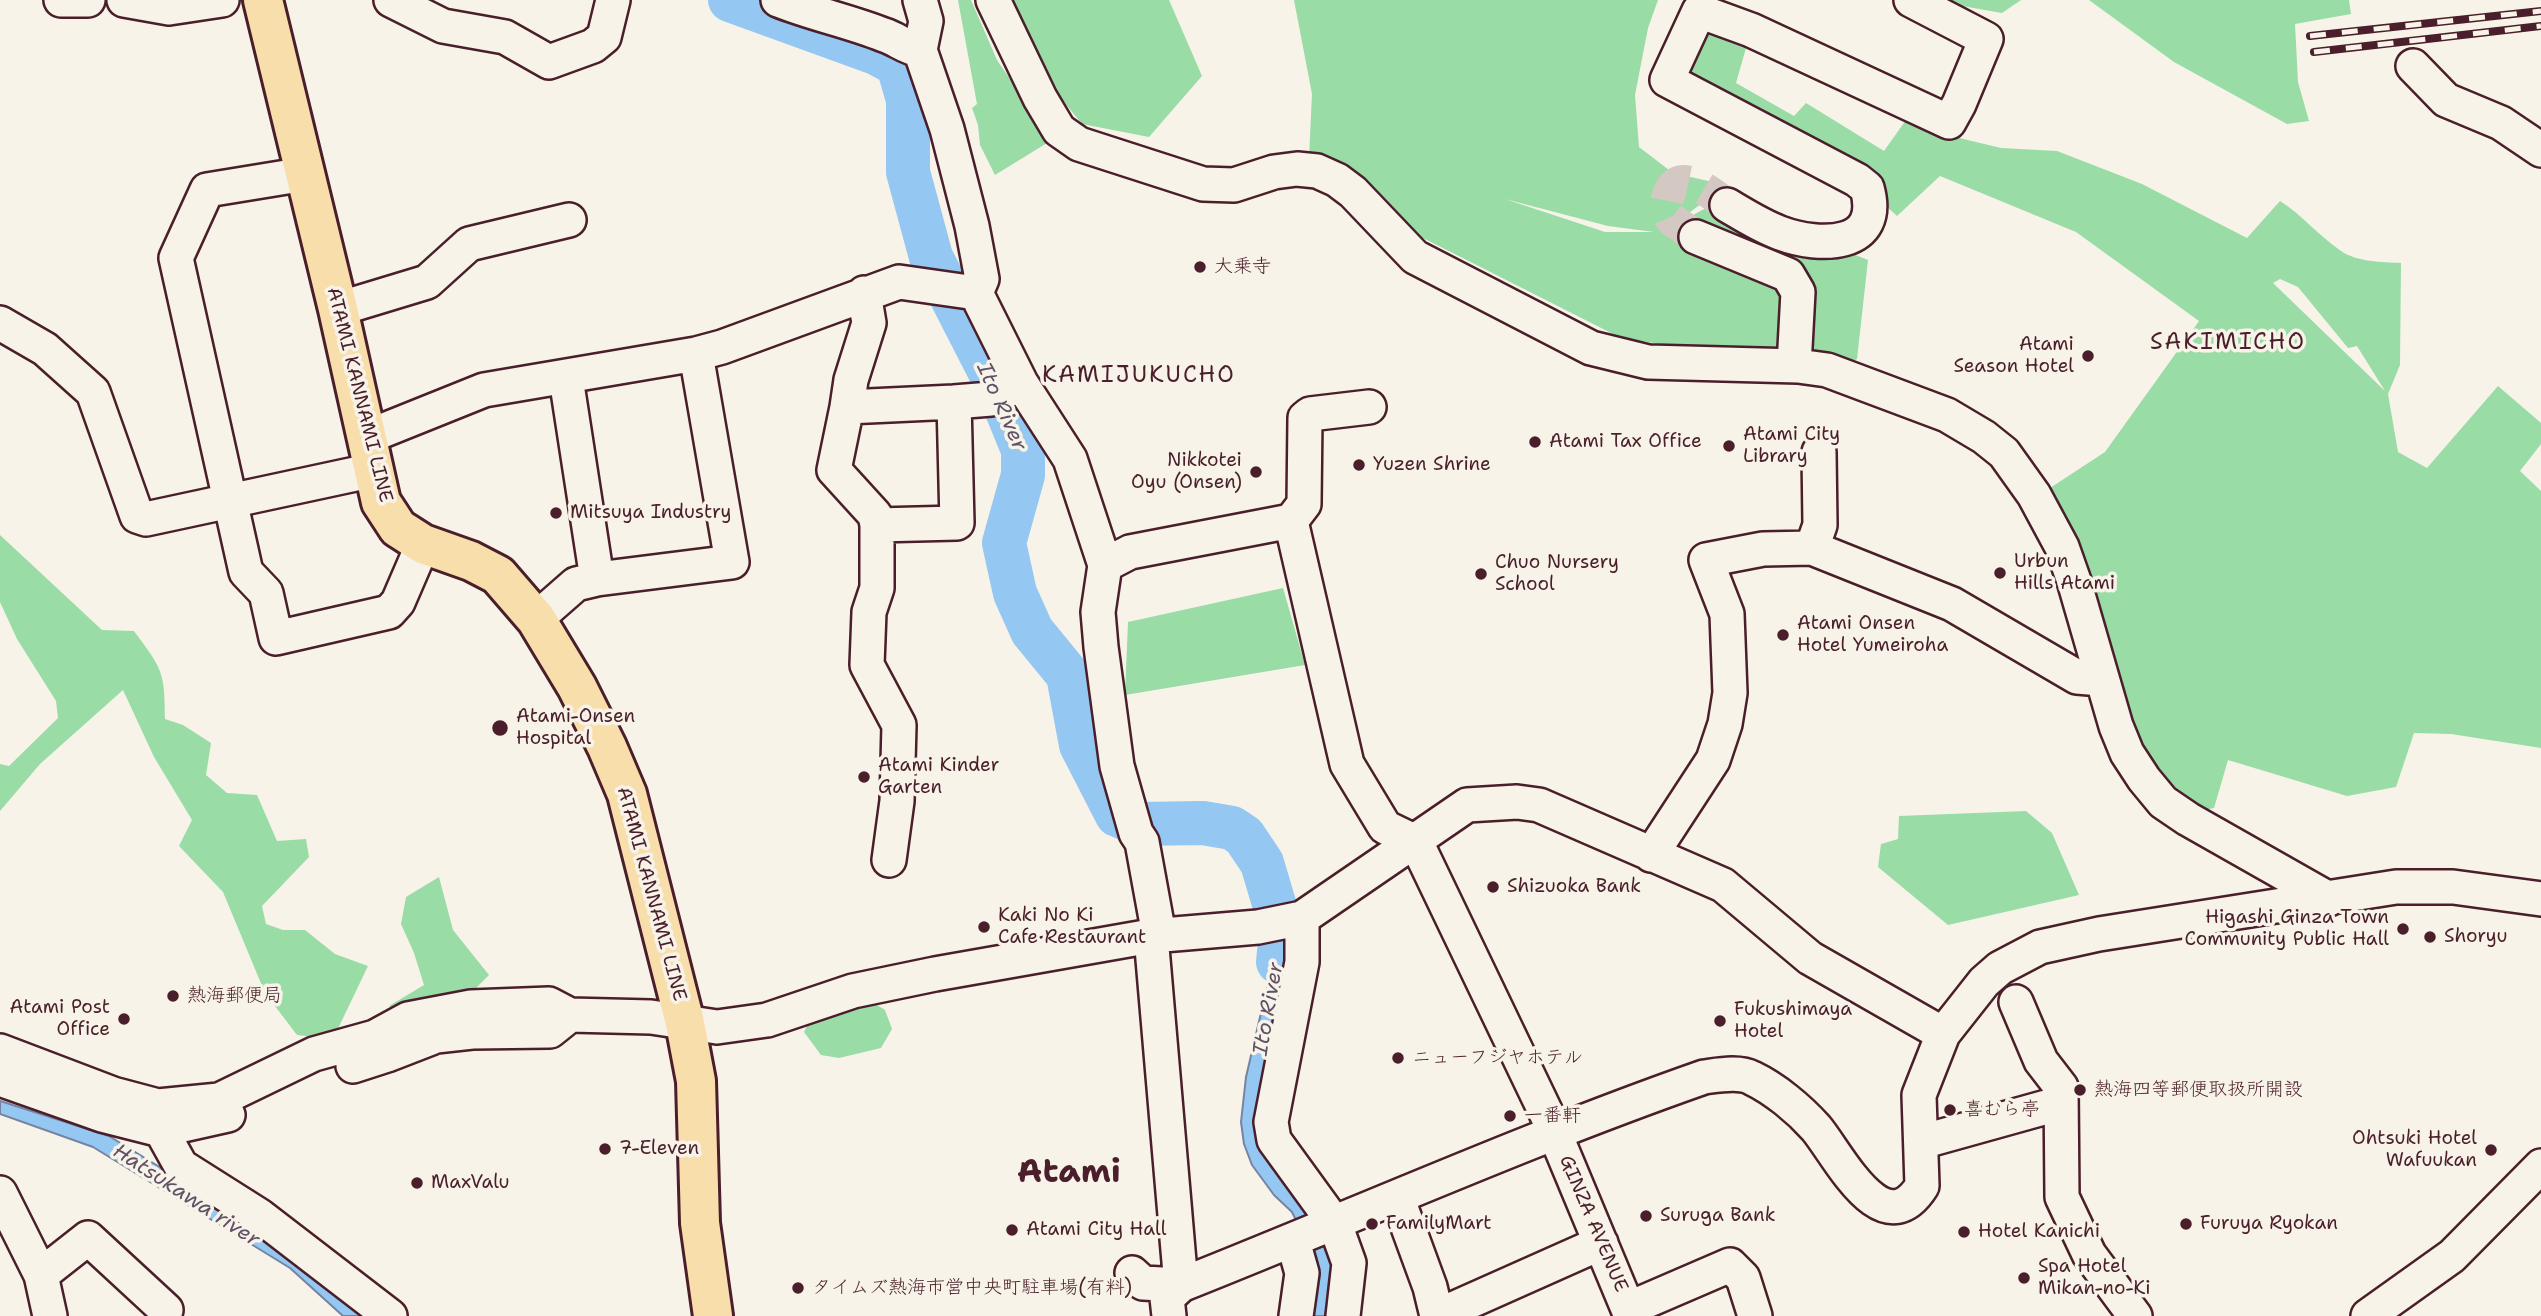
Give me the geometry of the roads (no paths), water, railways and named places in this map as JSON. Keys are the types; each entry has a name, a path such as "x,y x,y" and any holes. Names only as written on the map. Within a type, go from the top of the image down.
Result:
{"main road":[{"name":"ATAMI KANNAMI LINE","path":"263,0 338,309 381,502 398,528 424,544 471,561 498,575 536,619 577,687 607,747 626,794 685,1023 696,1081 701,1223 713,1316"}],"street":[{"path":"61,0 88,0"},
{"path":"124,0 169,8 222,0"},
{"path":"391,0 443,26 505,37 550,62 593,46 604,37 613,0"},
{"path":"778,0 814,14 887,35 909,48 920,50"},
{"path":"0,323 46,349 93,392 137,516 146,519 231,501 370,453 484,390 696,354 899,282 956,291 982,279 972,226 947,129 920,50 926,21 920,0"},
{"path":"993,0 1059,131 1079,144 1203,184 1218,186 1234,185 1274,172 1297,169 1317,172 1337,180 1353,192 1415,257 1591,348 1647,362 1794,366 1827,370 1947,415 1984,437 2004,453 2034,495 2062,547 2101,679 2127,753 2163,802 2188,819 2329,898"},
{"path":"1727,205 1768,229 1801,240 1827,242 1849,238 1864,229 1870,215 1867,188 1857,180 1667,80 1699,11 1751,30 1949,122 1986,39 1911,0"},
{"path":"2413,66 2446,100 2501,123 2541,150"},
{"path":"305,174 207,190 176,258 246,572 267,593 276,638 389,612 398,602 424,544"},
{"path":"338,309 427,282 469,244 569,220"},
{"path":"1696,237 1788,275 1798,292 1794,366"},
{"path":"956,291 1021,383 1070,459 1105,565 1098,612 1117,766 1136,833 1142,842 1155,935 1181,1285"},
{"path":"864,293 869,323 851,380 834,470 875,515 877,525 877,588 869,612 867,665 899,725 897,801 889,860"},
{"path":"536,619 576,584 732,562 696,354"},
{"path":"566,378 597,579"},
{"path":"847,407 991,399 1021,383"},
{"path":"877,525 957,523 954,402"},
{"path":"1105,565 1129,552 1291,521 1304,504 1305,418 1310,414 1369,407"},
{"path":"1812,548 1820,525 1819,452"},
{"path":"1291,521 1347,764 1385,827 1416,842"},
{"path":"1651,855 1713,760 1725,724 1730,693 1727,614 1706,560 1763,549 1812,548 1952,604 2077,677 2101,679"},
{"path":"159,1118 219,1100 314,1054 375,1037 408,1019 471,1007 549,1004 570,1015 651,1017 717,1027 767,1020 853,991 1155,935 1258,927 1303,918 1467,805 1517,802 1539,805 1723,885 1810,958 1943,1034"},
{"name":"GINZA AVENUE","path":"1416,842 1554,1132 1630,1313"},
{"path":"1169,1316 1167,1298 1181,1285 1554,1132 1704,1077 1724,1074 1749,1076 1776,1093 1816,1128 1841,1167 1866,1193 1881,1204 1897,1207 1914,1199 1922,1186 1919,1096 1943,1034 1984,982 2000,968 2040,947 2099,934 2396,887 2453,887 2541,899"},
{"path":"1303,918 1302,962 1271,1122 1274,1140 1313,1233 1349,1264 1343,1316"},
{"path":"2016,1002 2041,1061 2061,1087 2062,1197 2089,1254 2135,1316"},
{"path":"10,1069 113,1094 159,1118 181,1166 260,1216 390,1316"},
{"path":"1921,1142 2061,1103"},
{"path":"2368,1316 2452,1256 2541,1166"},
{"path":"0,1193 41,1275 50,1316"},
{"path":"1397,1198 1423,1265 1437,1316 1601,1243"},
{"path":"1297,1316 1302,1273 1313,1233"},
{"path":"41,1275 88,1238 166,1310"},
{"path":"1630,1313 1730,1265 1743,1278 1755,1316"},
{"path":"1132,1273 1143,1283 1181,1285"}],"water":[{"path":"1280,896 1291,936 1267,1073 1309,1206 1330,1252 1333,1271 1329,1316 1312,1316 1315,1259 1292,1212 1274,1195 1252,1165 1244,1144 1241,1122 1246,1077 1268,983 1268,938 1262,910"},
{"name":"Hatsukawa river","path":"0,1101 109,1136 220,1204 370,1316 343,1316 290,1268 93,1147 0,1114"}],"waterway":[{"name":"Ito River","path":"730,0 876,53 898,65 908,100 908,172 931,257 996,384 1023,450 1023,475 1004,543 1015,593 1032,631 1068,675 1081,745 1117,815 1139,824 1203,823 1232,828 1244,836 1262,863 1275,907 1280,942 1278,962"}],"tunnel":[{"path":"1696,237 1671,219 1666,208 1674,185 1690,182 1727,205"}],"railway":[{"path":"2310,36 2541,11"},
{"path":"2314,52 2541,26"}],"place":[{"name":"大乗寺","path":"1200,267"},
{"name":"Atami Season Hotel","path":"2088,356"},
{"name":"Atami Tax Office","path":"1535,442"},
{"name":"Atami City Library","path":"1729,446"},
{"name":"Yuzen Shrine","path":"1359,465"},
{"name":"Nikkotei Oyu (Onsen)","path":"1256,472"},
{"name":"Mitsuya Industry","path":"556,513"},
{"name":"Urbun Hills Atami","path":"2000,573"},
{"name":"Chuo Nursery School","path":"1481,574"},
{"name":"Atami Onsen Hotel Yumeiroha","path":"1783,635"},
{"name":"Atami-Onsen Hospital","path":"500,728"},
{"name":"Atami Kinder Garten","path":"864,777"},
{"name":"Shizuoka Bank","path":"1493,887"},
{"name":"Kaki No Ki Cafe Restaurant","path":"984,927"},
{"name":"Higashi Ginza Town Community Public Hall","path":"2403,929"},
{"name":"Shoryu","path":"2430,937"},
{"name":"熱海郵便局","path":"173,996"},
{"name":"Atami Post Office","path":"124,1019"},
{"name":"Fukushimaya Hotel","path":"1720,1021"},
{"name":"ニューフジヤホテル","path":"1398,1058"},
{"name":"熱海四等郵便取扱所開設","path":"2080,1090"},
{"name":"喜むら亭","path":"1950,1110"},
{"name":"一番軒","path":"1510,1116"},
{"name":"7-Eleven","path":"605,1149"},
{"name":"Ohtsuki Hotel Wafuukan","path":"2491,1150"},
{"name":"MaxValu","path":"417,1183"},
{"name":"Suruga Bank","path":"1646,1216"},
{"name":"FamilyMart","path":"1372,1224"},
{"name":"Furuya Ryokan","path":"2186,1224"},
{"name":"Atami City Hall","path":"1012,1230"},
{"name":"Hotel Kanichi","path":"1964,1232"},
{"name":"Spa Hotel Mikan-no-Ki","path":"2024,1278"},
{"name":"タイムズ熱海市営中央町駐車場(有料)","path":"798,1288"}],"district":[{"name":"SAKIMICHO","path":"2228,343"},
{"name":"KAMIJUKUCHO","path":"1139,376"},
{"name":"Atami","path":"1069,1173"}]}
